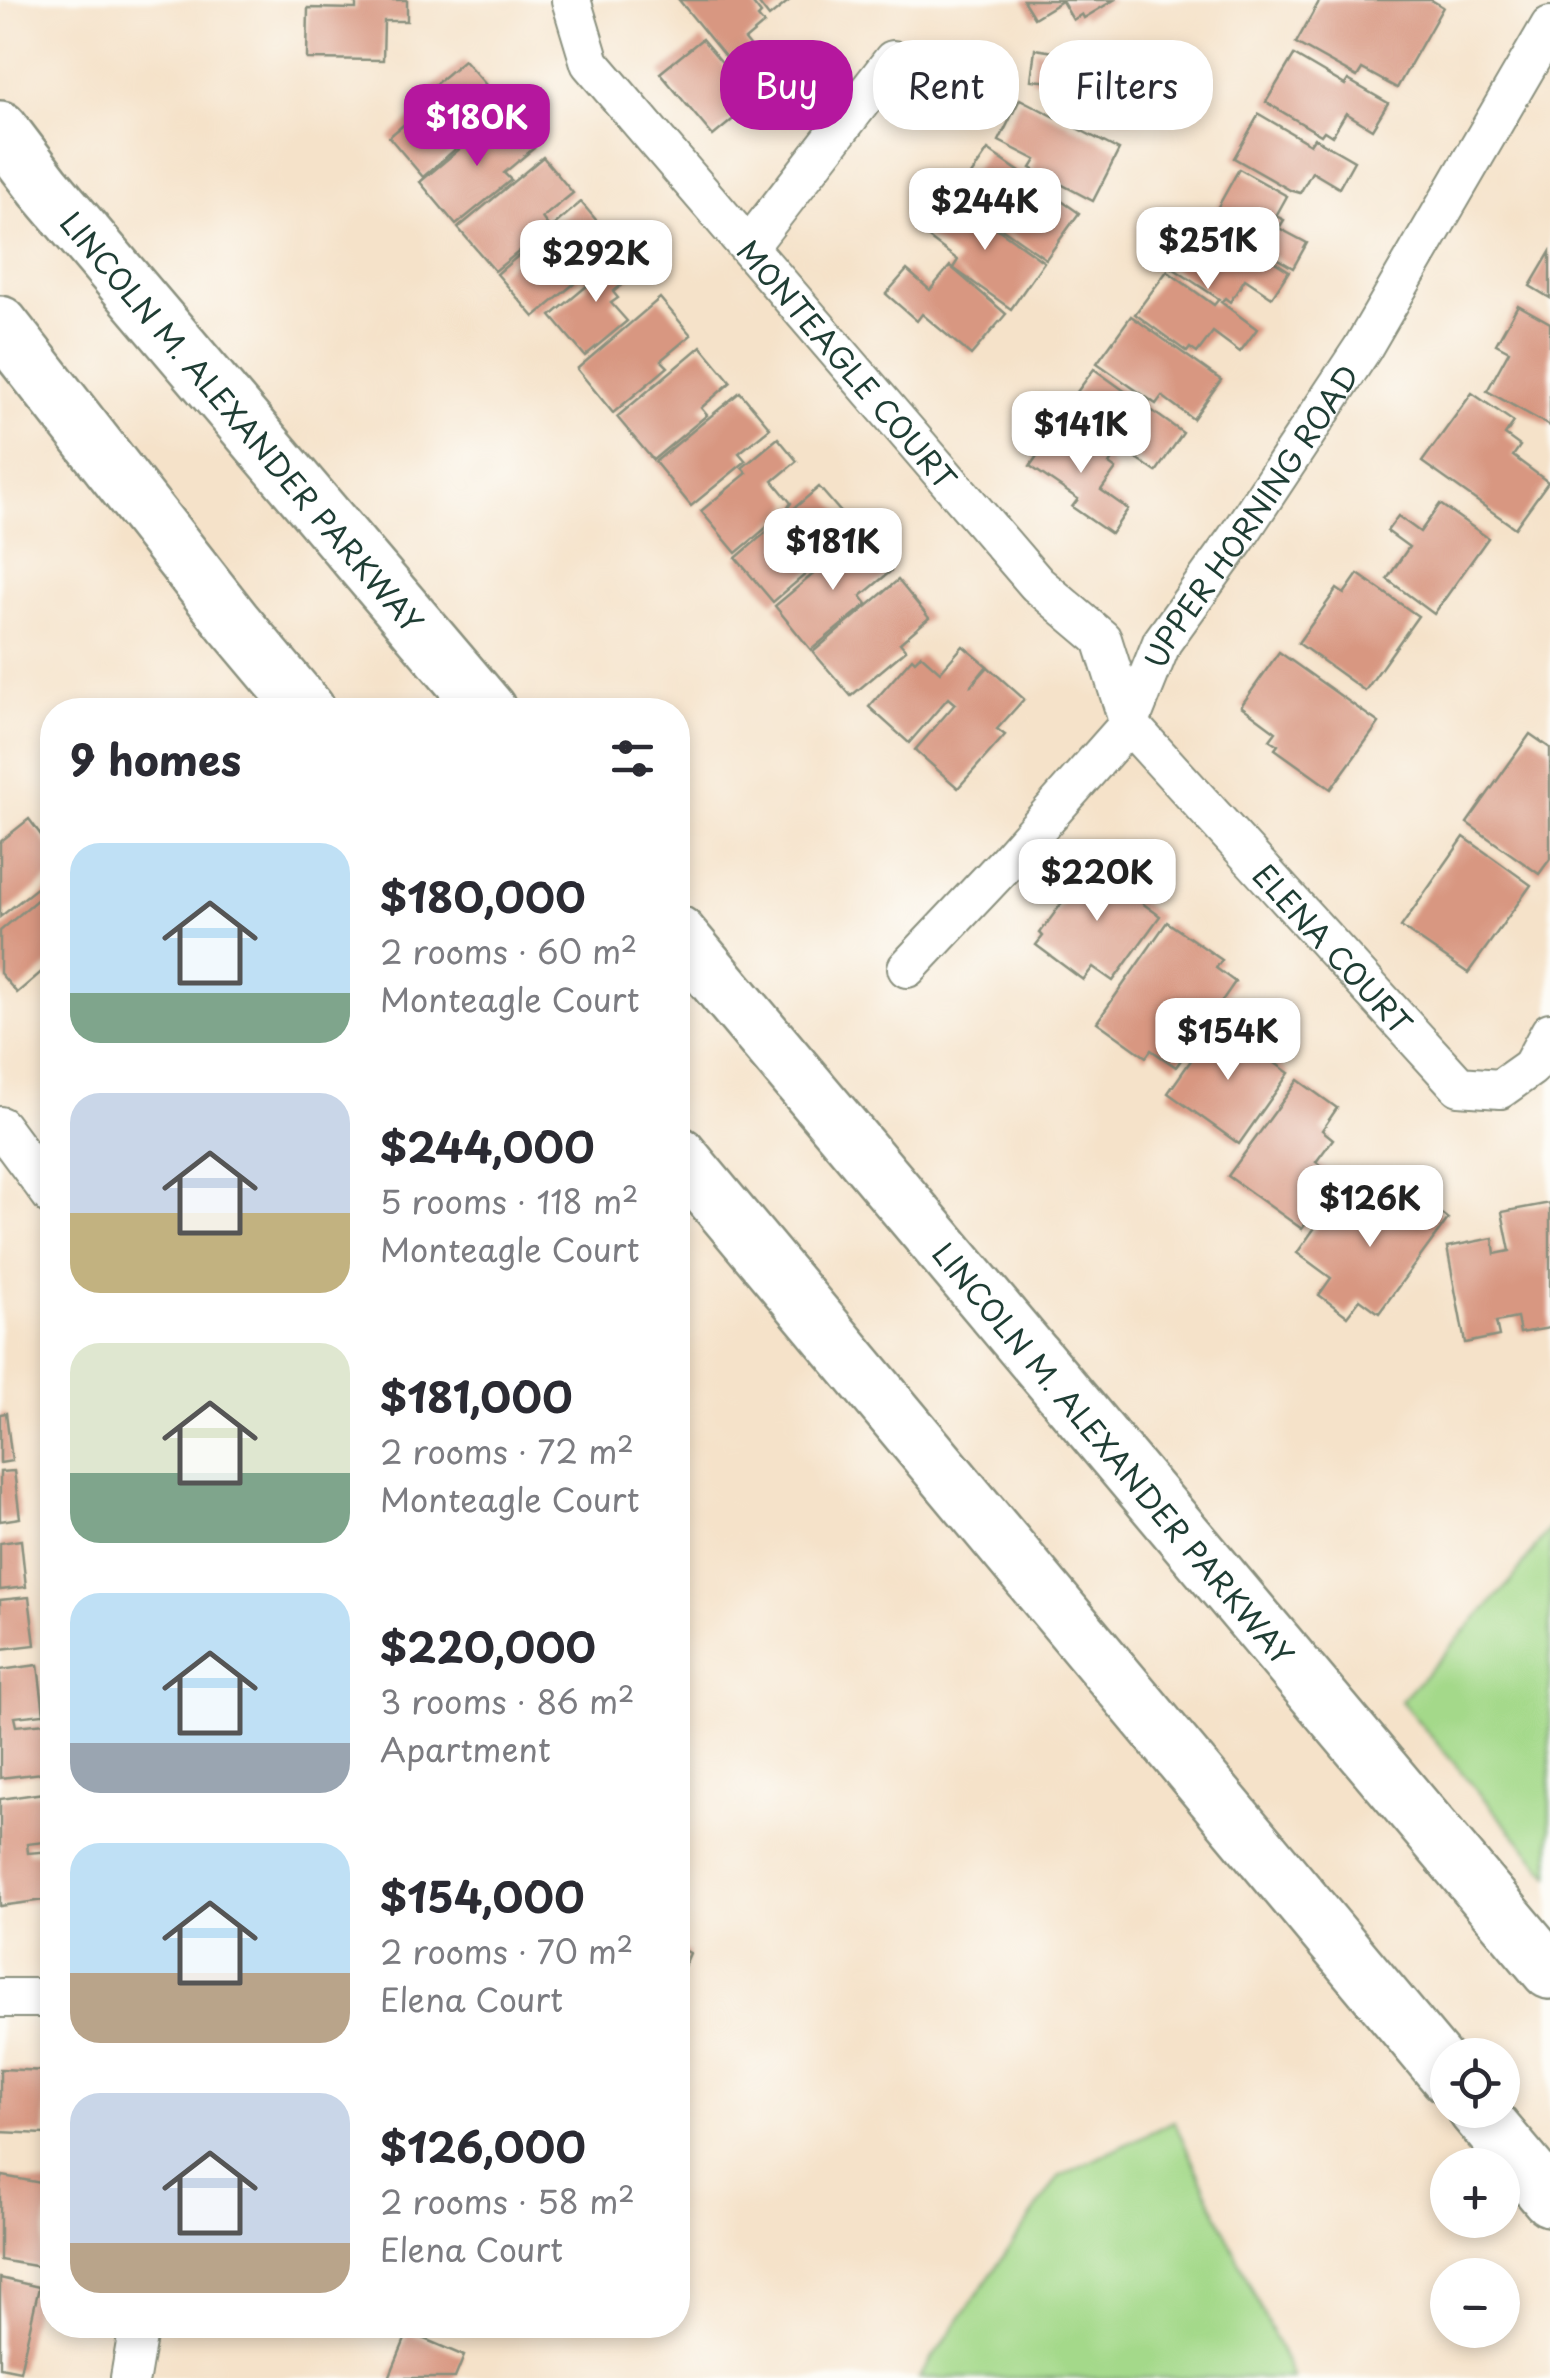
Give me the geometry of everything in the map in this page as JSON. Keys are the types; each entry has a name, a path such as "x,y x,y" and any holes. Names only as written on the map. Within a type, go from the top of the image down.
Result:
{"highway":[{"name":"LINCOLN M. ALEXANDER PARKWAY","path":"0,128 56,202 478,698"},
{"path":"0,324 297,698"},
{"name":"LINCOLN M. ALEXANDER PARKWAY","path":"690,948 1550,1970"},
{"path":"690,1168 1430,2054"},
{"path":"1491,2128 1550,2198"}],"street":[{"name":"MONTEAGLE COURT","path":"571,0 590,63 1037,584 1102,638 1128,724"},
{"name":"UPPER HORNING ROAD","path":"906,968 1008,861 1128,724 1162,642 1236,539 1362,349 1550,26"},
{"path":"749,246 873,86"},
{"name":"ELENA COURT","path":"1128,724 1459,1086 1500,1090 1531,1067 1550,1032"},
{"path":"0,1126 40,1180"},
{"path":"0,1998 40,1998"},
{"path":"130,2378 138,2338"}],"green space":[{"path":"1550,1527 1550,1876 1401,1701 1513,1579"},
{"path":"1174,2121 1293,2378 919,2378 1059,2177"}],"building":[{"path":"356,0 407,0 407,21 384,21 383,60 307,59 308,8 356,9"},
{"path":"679,0 750,0 764,24 745,40 720,40 720,50"},
{"path":"756,0 790,0 769,17"},
{"path":"1023,0 1114,0 1084,18 1082,14 1073,20 1062,1 1034,18"},
{"path":"1320,0 1431,0 1443,7 1397,88 1362,69 1357,77 1296,43"},
{"path":"702,39 720,60 720,130 713,136 660,73"},
{"path":"1035,49 1039,50 1039,81 1031,80"},
{"path":"1294,55 1345,85 1348,80 1388,103 1372,129 1346,113 1332,136 1324,131 1321,135 1266,102"},
{"path":"464,60 487,86 462,107 480,128 423,177 389,137 433,100 426,92"},
{"path":"1019,101 1039,109 1039,130 1080,130 1119,150 1093,201 1031,168 1036,160 999,141 1004,130 1019,130"},
{"path":"504,112 534,148 504,173 511,180 456,225 420,182"},
{"path":"1259,114 1310,144 1314,138 1354,161 1339,188 1312,172 1300,193 1234,158"},
{"path":"988,150 1079,213 1046,259 987,218 993,210 962,188"},
{"path":"543,157 573,193 542,218 549,227 495,271 458,228"},
{"path":"1239,169 1287,196 1276,216 1284,220 1279,228 1307,243 1293,268 1254,245 1258,239 1214,214"},
{"path":"953,197 1044,262 1011,309 953,268 958,260 926,236"},
{"path":"581,202 612,239 581,265 587,273 534,317 497,274"},
{"path":"1196,222 1246,255 1251,247 1289,271 1272,297 1245,279 1230,302 1225,298 1221,302 1257,329 1240,352 1213,332 1197,353 1190,348 1187,352 1135,314 1167,271 1214,305 1219,299 1168,265"},
{"path":"618,249 637,272 613,292 618,298 611,303 627,321 585,356 551,316 588,285 583,279"},
{"path":"1550,252 1550,298 1530,286"},
{"path":"950,266 1006,314 971,355 922,314 917,321 886,294 907,270 930,290"},
{"path":"660,298 691,335 661,360 668,367 613,413 577,369"},
{"path":"1518,305 1550,323 1550,426 1487,391 1509,351 1496,344"},
{"path":"1131,316 1221,380 1193,419 1162,396 1156,404 1097,363"},
{"path":"701,346 731,382 701,408 707,415 653,460 617,417"},
{"path":"1094,369 1183,433 1156,472 1124,450 1118,458 1060,415"},
{"path":"740,392 770,428 739,453 746,461 691,506 655,462"},
{"path":"1472,393 1514,422 1505,435 1520,446 1513,456 1548,482 1515,528 1422,462"},
{"path":"1060,423 1112,459 1109,464 1116,469 1101,490 1128,509 1111,534 1072,507 1078,499 1030,466"},
{"path":"778,438 797,461 773,481 791,503 736,553 701,511 747,473 742,468"},
{"path":"819,487 851,524 821,549 827,556 773,602 736,558"},
{"path":"1440,504 1488,538 1434,614 1387,579 1409,547 1387,531 1398,516 1420,532"},
{"path":"860,535 891,571 861,596 867,604 811,650 775,606"},
{"path":"1358,574 1418,616 1365,691 1298,643 1337,589 1344,594"},
{"path":"898,580 929,618 900,643 906,650 851,696 813,652"},
{"path":"963,646 987,666 970,687 988,667 1024,699 997,729 1005,735 958,788 915,750 955,704 948,698 909,743 869,707 912,658 915,661 921,655 940,672"},
{"path":"1279,652 1379,723 1331,789 1275,749 1278,745 1270,740 1276,732 1241,706"},
{"path":"1530,734 1550,748 1550,859 1539,874 1467,823"},
{"path":"29,819 40,834 40,885 0,917 0,842"},
{"path":"1464,837 1531,885 1468,973 1401,927"},
{"path":"1096,856 1130,881 1124,890 1160,916 1113,981 1093,967 1083,980 1036,945 1043,936 1040,933"},
{"path":"40,897 40,973 17,993 0,973 0,931"},
{"path":"1167,922 1222,960 1216,968 1235,982 1176,1067 1151,1050 1146,1057 1097,1022"},
{"path":"1218,1022 1289,1073 1239,1144 1168,1093"},
{"path":"1298,1080 1337,1108 1322,1130 1333,1139 1316,1162 1338,1178 1302,1229 1228,1176"},
{"path":"1410,1190 1448,1219 1379,1313 1360,1299 1347,1316 1319,1295 1331,1278 1297,1253 1338,1195 1382,1227"},
{"path":"1550,1203 1550,1328 1520,1333 1517,1318 1496,1322 1499,1336 1465,1343 1447,1247 1493,1238 1495,1254 1510,1251 1502,1212"},
{"path":"6,1413 12,1461 0,1463 0,1414"},
{"path":"14,1471 20,1518 0,1521 0,1472"},
{"path":"21,1540 26,1587 0,1590 0,1543"},
{"path":"29,1597 35,1645 0,1649 0,1600"},
{"path":"38,1665 40,1714 14,1717 16,1726 40,1724 40,1773 0,1778 0,1670"},
{"path":"40,1794 40,1842 27,1844 28,1853 40,1852 40,1901 0,1906 0,1799"},
{"path":"0,2069 40,2071 40,2134 0,2132"},
{"path":"3,2176 40,2183 40,2267 0,2260"},
{"path":"0,2278 39,2287 20,2371 0,2367"},
{"path":"406,2338 422,2338 464,2356 455,2378 389,2378"}]}
